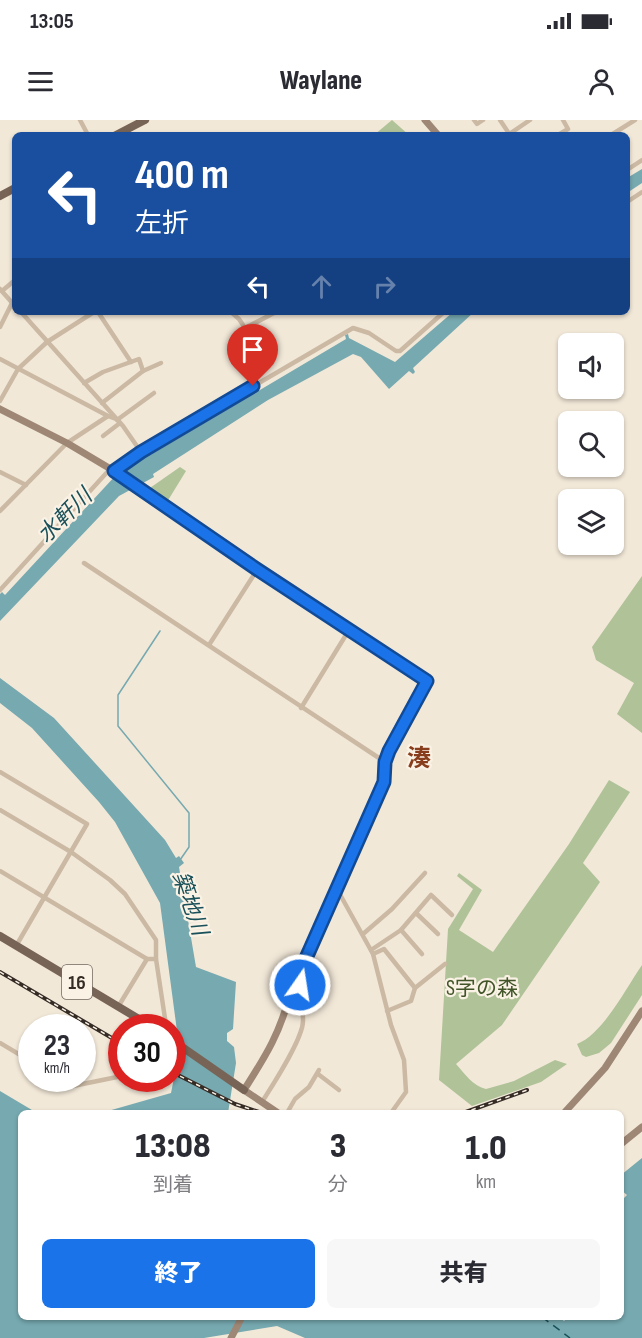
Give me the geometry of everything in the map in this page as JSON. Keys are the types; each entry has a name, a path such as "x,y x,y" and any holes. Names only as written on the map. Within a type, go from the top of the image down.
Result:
{"main road":[{"path":"122,132 145,120"},
{"name":"16","path":"0,936 131,1014"},
{"path":"186,1049 244,1090"}],"street":[{"path":"425,120 435,132"},
{"path":"474,120 477,124 483,120"},
{"path":"513,132 530,120"},
{"path":"562,120 568,129 563,132"},
{"path":"616,132 634,120"},
{"path":"1,290 12,303"},
{"path":"0,327 12,308"},
{"path":"24,315 118,421 141,452"},
{"path":"0,401 18,369 47,342 91,315"},
{"path":"98,315 131,362"},
{"path":"234,315 245,328 270,315"},
{"path":"0,590 113,471 141,452 353,328 369,333 396,351 400,351 441,315"},
{"path":"0,359 118,421"},
{"path":"84,383 103,372 139,359 143,372"},
{"path":"102,403 143,372 161,363"},
{"path":"103,436 154,393"},
{"path":"0,409 67,443 113,471 427,681 385,762 384,782 291,991 283,1021 269,1052 244,1090 274,1110"},
{"path":"0,512 67,443 108,416"},
{"path":"0,472 26,485"},
{"path":"84,563 385,762"},
{"path":"208,645 258,570"},
{"path":"301,708 350,630"},
{"path":"0,772 87,824 16,946"},
{"path":"0,810 71,852 110,880 125,894 156,940 156,959 164,1014"},
{"path":"0,871 147,959 156,959"},
{"path":"363,934 392,909 425,873"},
{"path":"337,889 372,952 387,1011 404,1060 406,1090 393,1110"},
{"path":"372,952 401,930 432,895 452,915"},
{"path":"416,913 438,934"},
{"path":"401,930 422,954"},
{"path":"372,952 384,949 415,988"},
{"path":"118,1006 147,959"},
{"path":"387,1011 411,1001 415,988 445,964"},
{"path":"262,1102 283,1069 303,1023 300,985 303,965"},
{"path":"567,1110 611,1060 642,1011"},
{"path":"0,1044 18,1054"},
{"path":"289,1110 295,1099 309,1087 318,1072 339,1090"},
{"path":"624,1142 642,1127"},
{"path":"231,1338 240,1320"}],"green space":[{"path":"392,120 406,132 378,132"},
{"path":"180,467 186,471 167,502 147,490"},
{"path":"642,576 642,733 617,714 634,683 596,660 592,647"},
{"name":"S字の森","path":"609,780 630,792 583,863 600,882 502,1025 456,1064 473,1082 486,1089 514,1081 555,1060 567,1064 541,1082 472,1106 439,1080 448,929 473,889 457,876 459,873 482,890 459,930 493,952 569,844"},
{"path":"642,965 642,995 611,1043 599,1053 586,1057 582,1055 577,1044 587,1039 605,1021"}],"water":[{"path":"642,169 642,183 630,191 630,176"},
{"path":"450,315 471,315 413,368 415,372 413,374 409,371 389,389 361,357 353,354 268,400 153,474 154,477 119,496 0,621 0,594 2,592 5,595 117,474 138,460 138,456 145,452 150,455 346,339 345,335 348,334 349,338 395,362"},
{"path":"0,678 54,718 165,840 176,858 179,856 184,863 179,867 196,967 236,982 233,1029 227,1033 227,1041 234,1047 236,1063 228,1110 112,1110 171,1092 186,1092 186,1014 175,1014 160,903 115,822 32,728 0,703"},
{"path":"0,1091 32,1110 18,1110 18,1320 624,1320 624,1198 627,1195 624,1192 624,1173 642,1158 642,1338 305,1338 277,1326 204,1338 0,1338"}],"waterway":[{"path":"160,631 118,695 118,726 189,813 189,847 180,860"}],"ferry route":[{"path":"546,1320 570,1338"}],"railway":[{"path":"0,972 108,1036"},
{"path":"186,1079 235,1104 253,1110"},
{"path":"471,1110 527,1090"}],"district":[{"name":"湊","path":"419,758"}],"route":[{"path":"253,386 141,452 114,471 258,570 427,681 389,751 385,762 384,782 303,965 300,985"}],"water label":[{"name":"水軒川","path":"64,515"},
{"name":"築地川","path":"191,903"}]}
